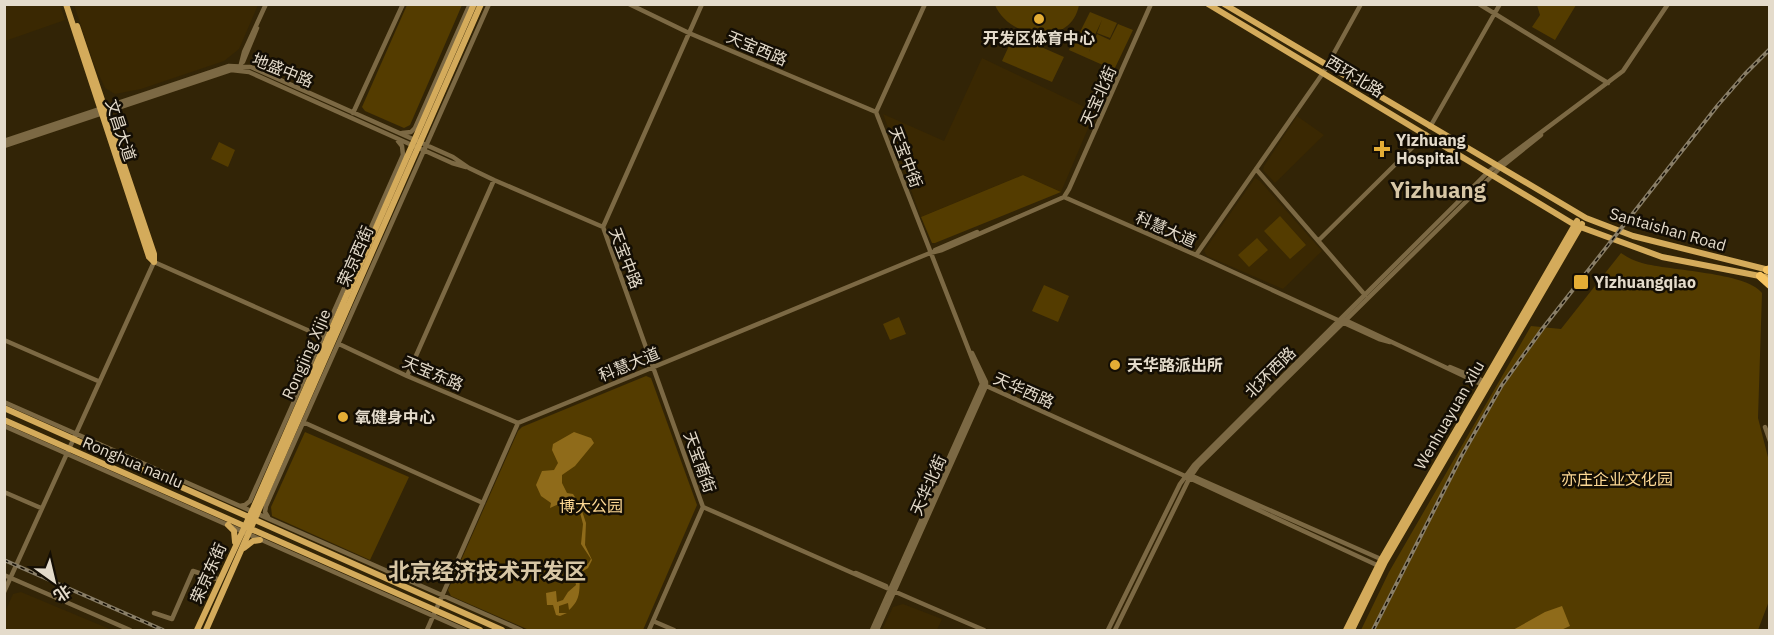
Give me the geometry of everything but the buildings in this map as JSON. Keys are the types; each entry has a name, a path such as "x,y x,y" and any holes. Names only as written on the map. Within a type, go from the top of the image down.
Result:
{"highway":[{"path":"1760,276 1770,285"}],"main road":[{"name":"文昌大道","path":"68,4 149,256 154,261"},
{"name":"Rongjing Xijie","path":"253,515 419,145 472,4"},
{"name":"荣京西街","path":"253,515 301,421 481,4"},
{"name":"西环北路","path":"1208,4 1491,173"},
{"name":"西环北路","path":"1224,4 1498,167"},
{"name":"Santaishan Road","path":"1498,167 1583,217 1633,237 1769,272"},
{"name":"Santaishan Road","path":"1491,173 1578,226 1653,254 1760,276 1769,272"},
{"name":"Wenhuayuan xilu","path":"1346,630 1583,217"},
{"path":"1679,261 1676,253 1688,251"},
{"name":"Ronghua nanlu","path":"4,408 74,436 126,462 253,515 311,544 442,599 502,630"},
{"name":"Ronghua nanlu","path":"4,420 68,452 185,500 246,530 378,585 435,613 480,630"},
{"path":"246,530 253,515"},
{"path":"228,525 234,531 236,543"},
{"name":"荣京东街","path":"197,630 236,543 246,530"},
{"name":"荣京东街","path":"206,630 243,548 246,530"},
{"path":"243,548 253,541 260,540"},
{"name":"Wenhuayuan xilu","path":"1352,630 1382,564"}],"street":[{"path":"240,69 266,4"},
{"path":"353,114 403,4"},
{"path":"399,133 410,132 415,128 472,4"},
{"path":"270,520 266,514 266,506 301,421 339,344 419,145 489,4"},
{"name":"天宝西路","path":"628,4 689,33 876,112"},
{"path":"603,227 702,4"},
{"name":"天宝中街","path":"925,4 876,112 930,253"},
{"name":"天宝北街","path":"1064,197 1070,189 1151,4"},
{"path":"1196,255 1323,73 1360,4"},
{"path":"1479,4 1608,83"},
{"path":"1430,127 1500,4"},
{"name":"北环西路","path":"1343,321 1365,295 1491,173 1538,139 1543,132 1623,71 1668,4"},
{"name":"地盛中路","path":"103,111 231,70 251,67 399,133 419,145"},
{"name":"地盛中路","path":"240,69 396,138 419,145"},
{"path":"4,141 103,111"},
{"path":"4,146 103,111"},
{"path":"1319,240 1426,134"},
{"path":"239,506 250,501 403,155 402,146 396,138"},
{"name":"天宝中路","path":"419,145 452,163 469,168 603,227 653,367"},
{"path":"1256,169 1365,295"},
{"name":"北环西路","path":"1108,630 1189,477 1198,466 1491,173"},
{"path":"407,376 494,180"},
{"name":"科慧大道","path":"518,423 942,250 1064,197 1379,339 1486,384"},
{"name":"天华西路","path":"930,253 984,385 1382,564"},
{"path":"4,592 154,261 323,337"},
{"path":"4,340 98,381"},
{"name":"天宝东路","path":"339,344 407,376 518,423"},
{"name":"天宝南街","path":"649,630 703,507 653,367"},
{"name":"天华北街","path":"874,630 984,385"},
{"path":"4,402 74,436 116,451 239,506 253,515 301,533 442,599 520,630"},
{"path":"301,421 483,503"},
{"path":"12,423 23,434"},
{"path":"426,630 442,599 518,423"},
{"path":"4,426 68,452 228,525 246,530 260,540 388,596 435,613 465,630"},
{"path":"1765,427 1770,441"},
{"path":"116,451 126,462"},
{"name":"北环西路","path":"1115,630 1189,477"},
{"path":"4,492 41,508"},
{"path":"185,500 195,510"},
{"path":"703,507 984,630"},
{"path":"301,533 311,544"},
{"path":"154,613 172,619 193,571 220,580"},
{"path":"4,575 130,630"},
{"path":"378,585 388,596"},
{"path":"481,613 493,627"},
{"path":"653,621 674,630"}],"shaded area":[{"path":"74,4 258,5 239,49 224,61 141,89 115,94 105,88 94,64"},
{"path":"4,5 60,5 65,20 5,41"},
{"path":"982,58 1095,112 1061,192 1023,175 921,217 883,114 944,141"},
{"path":"1297,116 1324,135 1275,183 1263,170 1264,166"},
{"path":"1255,178 1322,251 1283,289 1207,256 1204,251"},
{"path":"574,432 591,438 594,443 575,466 562,475 562,483 567,493 573,494 580,505 586,523 585,545 592,560 588,568 580,573 576,602 569,610 568,603 559,606 559,613 567,613 560,616 556,615 553,605 547,605 546,593 556,591 557,602 563,600 576,585 577,573 591,559 581,544 583,524 578,505 567,497 550,508 551,503 541,496 536,485 542,471 554,470 558,463 552,450 553,444"},
{"path":"21,592 112,630 5,630 5,612 13,594"},
{"path":"903,604 942,619 937,630 882,630 893,607"},
{"path":"1562,606 1570,626 1561,630 1513,630 1545,612"}],"green space":[{"path":"407,5 462,5 410,125 404,128 365,111 362,107"},
{"name":"开发区体育中心","path":"995,5 1079,5 1074,19 1064,28 1053,33 1039,34 1013,25 1002,17"},
{"path":"1537,5 1576,5 1555,40 1532,27 1540,15"},
{"path":"1090,12 1117,23 1110,38 1097,33 1102,20 1093,39 1080,32"},
{"path":"1118,24 1133,30 1114,70 1069,50 1077,32 1093,40 1089,52 1097,34 1110,40"},
{"path":"1014,35 1064,57 1052,82 1002,61"},
{"path":"219,142 235,150 228,167 211,159"},
{"path":"1023,175 1061,192 932,243 921,217"},
{"path":"1280,216 1306,245 1290,259 1264,231"},
{"path":"1257,238 1268,250 1249,267 1238,255"},
{"name":"亦庄企业文化园","path":"1621,253 1631,259 1655,266 1724,276 1753,286 1762,293 1758,418 1770,465 1769,601 1758,630 1361,630 1389,572 1531,326 1561,329"},
{"path":"1044,285 1069,296 1058,322 1032,311"},
{"path":"899,317 906,334 890,340 883,324"},
{"name":"博大公园","path":"646,376 651,378 697,505 643,630 529,630 451,596 448,590 518,431 522,427"},
{"path":"305,432 409,477 370,560 272,516 271,507"}],"railway":[{"path":"1373,630 1462,455 1502,385 1543,328 1718,105 1770,49"},
{"path":"4,560 163,630"}],"place":[{"name":"开发区体育中心","path":"1039,19"},
{"name":"Yizhuang Hospital","path":"1382,149"},
{"name":"Yizhuangqiao","path":"1581,282"},
{"name":"天华路派出所","path":"1115,365"},
{"name":"氧健身中心","path":"343,417"}],"district":[{"name":"Yizhuang","path":"1438,190"},
{"name":"北京经济技术开发区","path":"487,571"}]}
